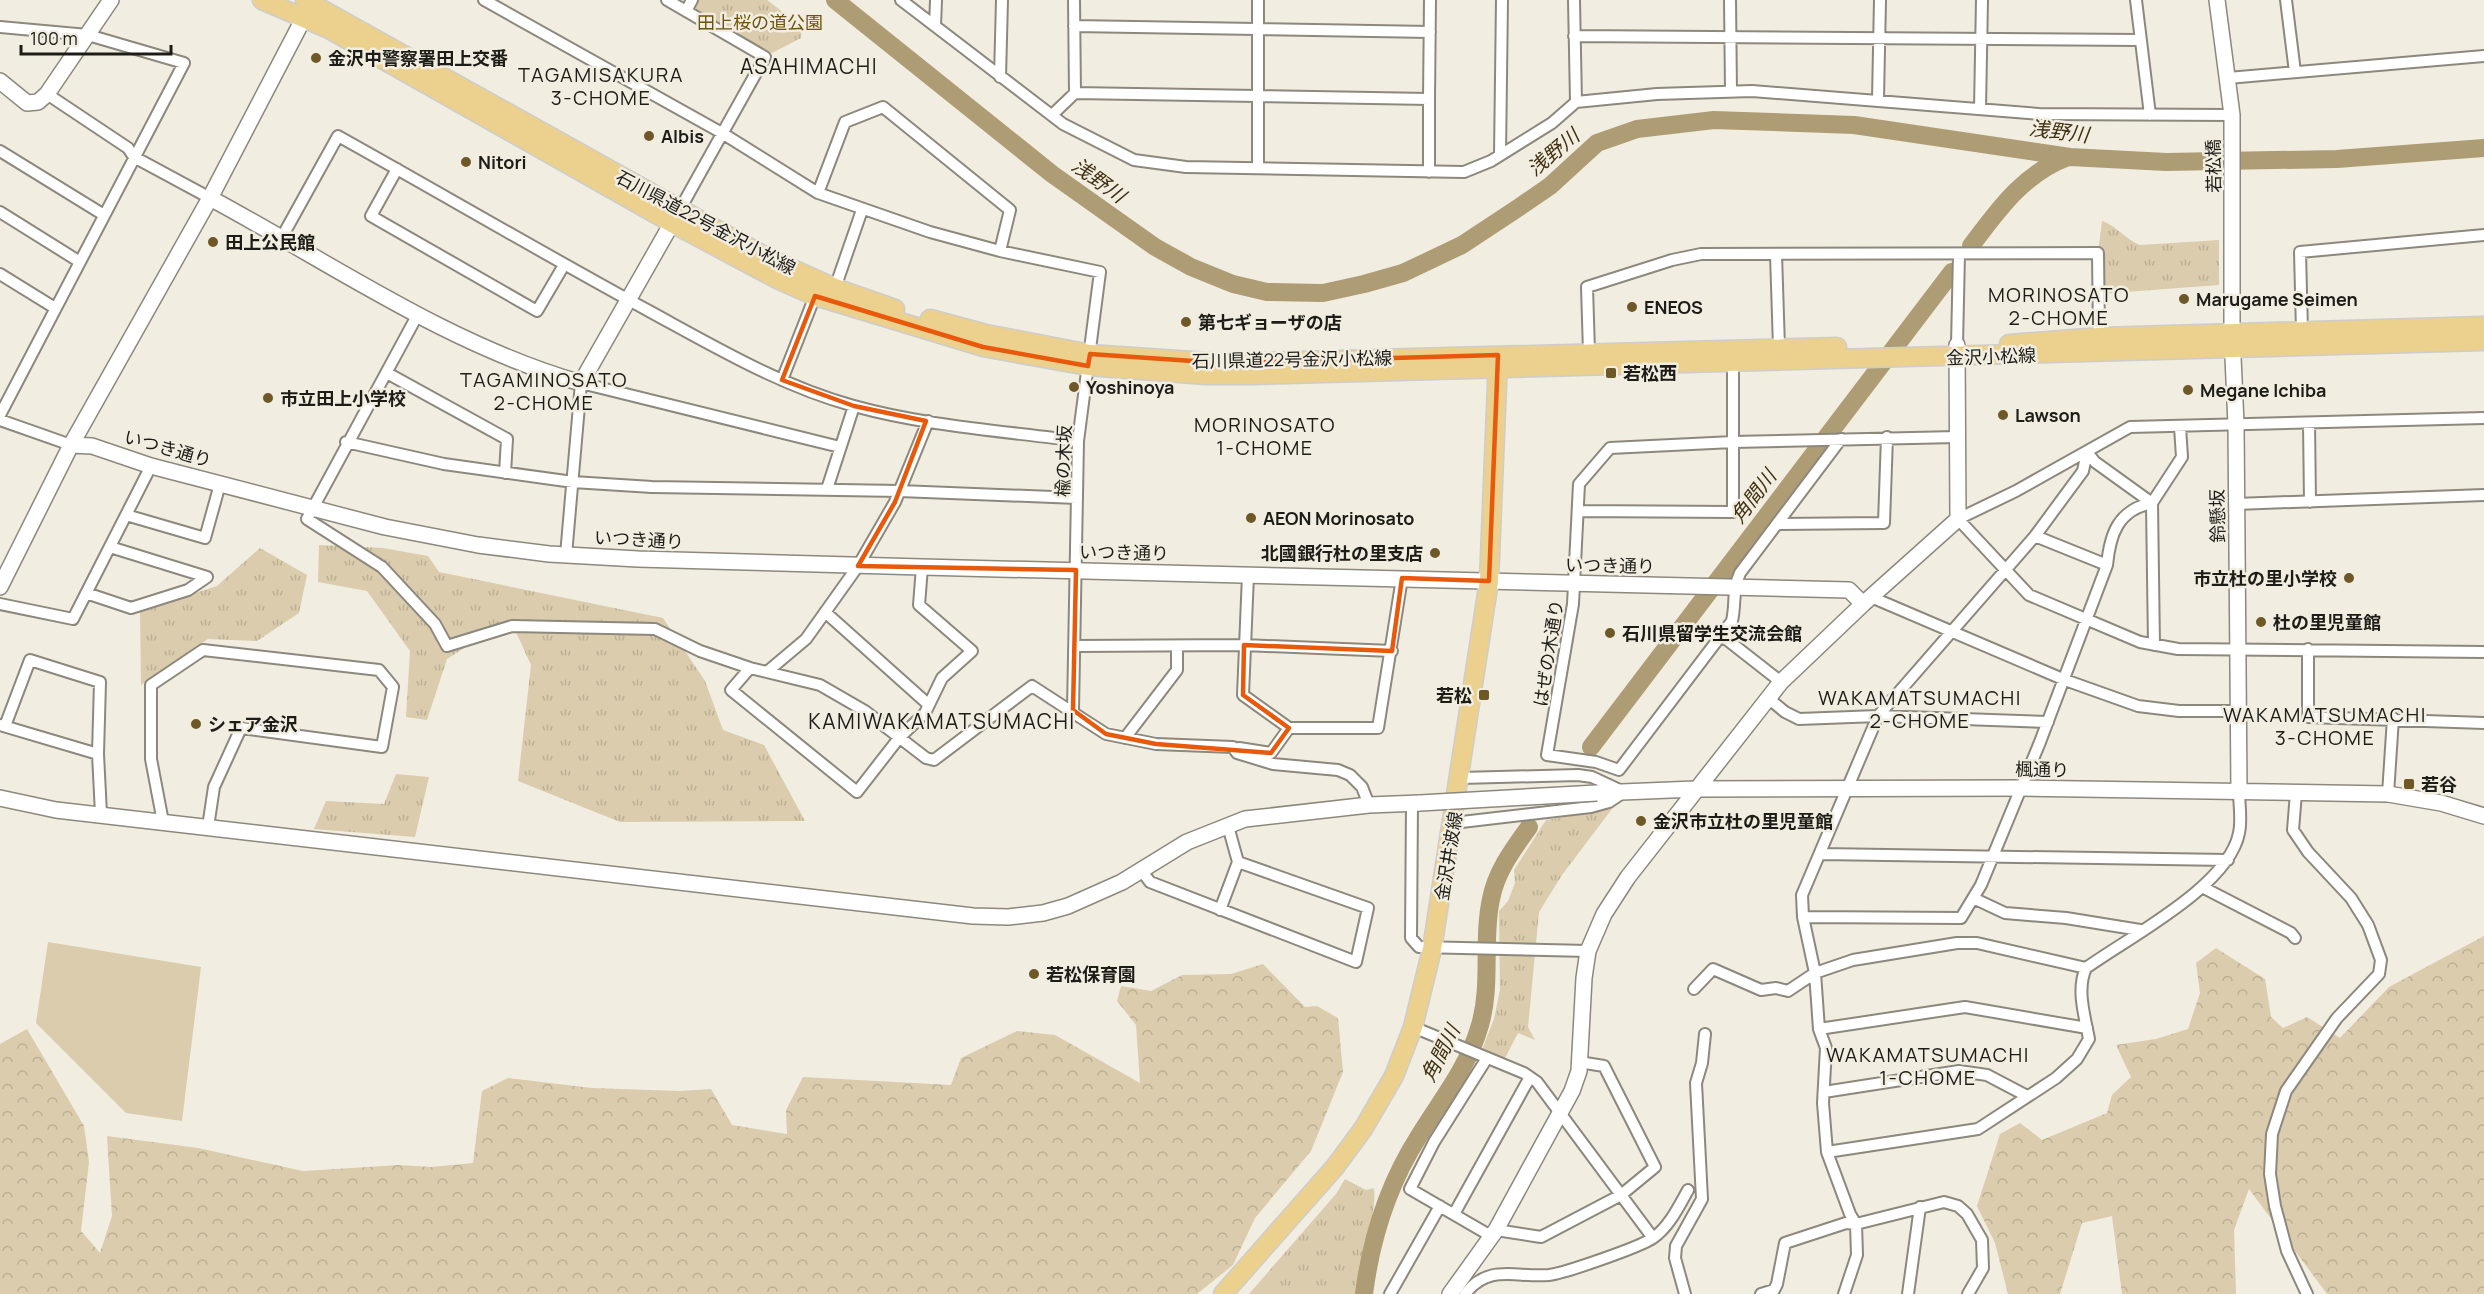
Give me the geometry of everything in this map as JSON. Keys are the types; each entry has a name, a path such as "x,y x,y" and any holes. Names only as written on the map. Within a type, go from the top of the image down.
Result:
{"main road":[{"name":"石川県道22号金沢小松線","path":"262,0 308,5 676,216 835,288 889,308 1089,360"},
{"path":"676,216 779,280 815,296 983,347 1218,375 1498,363"},
{"name":"金沢小松線","path":"1498,363 1733,361 1878,352 2232,341 2302,331 2484,326"},
{"name":"金沢小松線","path":"1957,351 2008,344 2099,337 2232,341 2484,341"},
{"name":"金沢小松線","path":"1498,363 1589,352 1779,347 1878,352"},
{"name":"金沢井波線","path":"1223,1294 1335,1167 1363,1129 1394,1076 1413,1027 1432,949 1461,778 1489,581 1498,363"}],"street":[{"path":"0,81 27,103 38,102 47,94 111,0"},
{"path":"484,0 722,134 818,193 862,210 1000,251 1010,210 883,107 845,122 818,193"},
{"path":"567,555 581,383 765,57 667,0"},
{"path":"686,11 692,0"},
{"path":"902,0 1052,115 1098,143 1134,160 1186,167 1473,171 1552,123 1576,102 1657,94 1731,91 1878,99 2039,114 2150,115 2232,121"},
{"path":"935,26 936,0"},
{"path":"1000,77 1002,0"},
{"path":"1074,0 1075,93"},
{"path":"1258,0 1256,98 1258,167"},
{"path":"1429,172 1430,0"},
{"path":"1500,155 1502,0"},
{"path":"1574,0 1576,102"},
{"path":"1730,0 1731,91"},
{"path":"1878,99 1880,0"},
{"path":"1980,109 1982,0"},
{"path":"2136,0 2150,115"},
{"name":"若松橋","path":"2217,0 2232,121 2234,206 2232,341"},
{"path":"2286,0 2295,72"},
{"path":"0,587 71,445 210,198 308,5"},
{"path":"1074,26 1430,32"},
{"path":"0,27 88,35 184,63 0,415"},
{"path":"1574,36 2141,40"},
{"path":"2228,78 2484,56"},
{"path":"1052,115 1075,93 1256,98 1429,99"},
{"path":"47,94 128,148 134,157 456,335 533,369 840,447"},
{"path":"282,237 338,136 564,265 734,357 782,380 854,406 928,421 1077,441"},
{"path":"0,151 104,215"},
{"path":"397,169 371,216 537,311 564,265"},
{"path":"835,288 862,210"},
{"path":"0,212 80,262"},
{"path":"2302,331 2300,252 2484,235"},
{"name":"楡の木坂","path":"1000,251 1100,272 1077,441 1073,710"},
{"path":"1589,352 1587,287 1594,282 1701,254 2098,253 2099,337"},
{"path":"1776,254 1779,347"},
{"path":"1959,254 1958,519 2029,595 2085,621 2154,645 2178,649 2484,652"},
{"path":"0,274 55,308"},
{"path":"782,380 815,296"},
{"path":"418,314 387,373 346,442 307,519 382,567 435,624 447,646 512,626 655,629 700,651 750,668 768,670 820,686 865,711 926,758 934,760 1032,686 1073,710 1106,734 1156,744 1233,747 1271,753 1289,728"},
{"name":"鈴懸坂","path":"2232,341 2236,424 2239,791"},
{"path":"1578,511 1733,512 1733,361"},
{"path":"387,373 507,440 505,473"},
{"path":"826,489 854,406"},
{"path":"1450,1294 1493,1233 1572,1091 1579,1062 1584,978 1588,951 1604,914 1628,877 1780,682 1958,519 2016,491 2130,427 2484,418"},
{"path":"0,420 71,445"},
{"path":"768,670 806,639 858,566 900,491 928,421"},
{"path":"2309,423 2310,502"},
{"path":"2154,645 2152,503 2182,458 2180,427"},
{"path":"1778,524 1884,523 1887,437"},
{"name":"はぜの木通り","path":"1721,635 1618,770 1596,762 1547,755 1566,657 1575,584 1579,484 1610,448 1887,437 1957,437"},
{"path":"1728,587 1778,524 1837,440"},
{"path":"346,442 444,464 573,482 652,487 826,489 1077,498"},
{"name":"いつき通り","path":"71,445 92,446 151,466 408,532 478,545 567,555 858,566 1728,587"},
{"path":"2087,452 2095,462 2152,503"},
{"path":"1844,1294 1857,1255 1856,1224 1850,1214 1827,1152 1824,1092 1826,1048 1820,1029 1815,973 1803,917 1802,895 1878,716 2036,536 2083,471 2087,452"},
{"path":"0,604 73,619 151,466"},
{"path":"126,515 205,538 220,484"},
{"path":"2236,504 2484,495"},
{"path":"1803,917 1961,918 1973,898 1991,857 2065,680 2107,565 2109,544 2116,524 2138,506 2152,503"},
{"path":"2036,536 2107,565"},
{"path":"87,593 131,608 188,590 207,577 110,546"},
{"path":"750,668 731,690 857,792 899,738 925,713 942,678 972,651 919,605 922,567"},
{"path":"1248,574 1243,695 1289,728 1378,728 1402,578"},
{"path":"1728,587 1849,590 1867,600 1952,630 2065,680 2151,709 2239,711"},
{"path":"1728,587 1734,611 1732,621 1721,635 1780,682"},
{"path":"825,612 929,705"},
{"path":"1075,646 1244,645 1392,651"},
{"path":"1125,738 1177,670 1177,647"},
{"path":"2308,649 2308,717 2392,718 2484,723"},
{"path":"163,822 151,759 151,685 203,650 379,670 393,687 382,747 241,728 214,787 208,827"},
{"path":"98,754 2,725 30,660 100,682 98,754 100,814"},
{"path":"1768,698 1785,712 1798,718 1878,716 2048,722"},
{"path":"2388,794 2392,718"},
{"path":"1233,747 1237,753 1273,764 1338,770 1350,775 1362,787 1369,805"},
{"path":"1461,778 1578,775 1592,777 1624,792"},
{"name":"楓通り","path":"0,798 24,805 163,822 1008,917 1043,913 1100,894 1187,842 1245,819 1369,805 1695,789 2021,788 2388,794 2441,803 2484,816"},
{"path":"1827,1152 1978,1129 2056,1078 2077,1059 2089,1039 2082,1006 2082,975 2086,968 2204,888 2228,860 2240,832 2239,791"},
{"path":"1453,823 1591,807 1609,802 1624,792"},
{"path":"2296,793 2293,830 2313,858 2351,898 2368,925 2381,960 2379,974 2337,1018 2286,1091 2272,1134 2270,1174 2275,1206 2287,1251 2307,1294"},
{"path":"1416,803 1411,938 1419,947 1588,951"},
{"path":"1220,910 1238,862 1228,826"},
{"path":"1821,854 1984,854 1991,857 2228,860"},
{"path":"1141,870 1150,882 1356,962 1368,908 1238,862"},
{"path":"2204,888 2291,933 2295,938"},
{"path":"1973,898 2005,913 2066,918 2140,930"},
{"path":"1694,989 1713,969 1761,990 1776,987 1788,991 1815,973 1853,960 1957,943 1977,943 2086,968"},
{"path":"1820,1029 1965,1007 2087,1028"},
{"path":"1413,1027 1530,1077 1544,1090 1653,1238"},
{"path":"1685,1294 1675,1258 1676,1246 1702,1199 1696,1083 1702,1063 1705,1034"},
{"path":"1482,1056 1410,1189 1493,1233 1541,1237 1621,1195 1655,1167 1604,1066 1579,1062"},
{"path":"1824,1092 1959,1071 1987,1075 2027,1096"},
{"path":"1454,1214 1530,1077"},
{"path":"1465,1294 1473,1283 1493,1274 1551,1275 1653,1238 1674,1215 1688,1190"},
{"path":"1761,1294 1776,1292 1785,1243 1846,1223 1856,1224 1944,1202 1958,1206 1967,1214 1982,1240 1983,1268 1968,1294"},
{"path":"1390,1294 1440,1206"},
{"path":"1908,1294 1920,1207"}],"highlighted area":[{"path":"815,296 983,347 1088,366 1090,354 1222,363 1498,355 1489,581 1402,578 1392,651 1244,645 1243,695 1289,728 1271,753 1156,744 1106,734 1073,710 1076,570 858,566 895,502 926,421 854,406 782,380"}],"green space":[{"name":"田上桜の道公園","path":"699,0 767,0 802,27 801,38 772,53 697,13 695,7"},
{"path":"2102,221 2140,245 2219,240 2219,285 2099,294 2098,253"},
{"path":"319,545 383,548 428,556 439,572 663,618 705,681 723,730 764,745 805,821 620,822 518,781 531,665 510,619 447,659 427,720 406,717 410,651 367,591 318,582"},
{"path":"260,548 307,575 299,613 257,641 208,639 141,685 140,611 217,586"},
{"path":"396,774 429,777 415,837 314,829 326,801 384,804"},
{"path":"1618,801 1562,875 1539,912 1528,1027 1535,1040 1518,1033 1505,1058 1482,1050 1494,1019 1500,990 1499,911 1508,901 1515,883 1514,870 1546,820 1590,813"},
{"path":"2484,936 2484,1294 2327,1294 2249,1189 2234,1230 2236,1294 2122,1294 2112,1216 2082,1223 2060,1294 2008,1294 1995,1243 1977,1206 2000,1134 2020,1123 2042,1140 2107,1113 2112,1095 2131,1077 2116,1045 2156,1039 2188,1029 2200,993 2196,963 2216,948 2265,979 2271,1017 2283,1028 2307,1017 2340,1038 2389,987"},
{"path":"48,942 201,967 182,1121 126,1113 36,1023"},
{"path":"1263,964 1305,1007 1317,1006 1338,1018 1343,1072 1311,1151 1255,1218 1233,1265 1197,1294 0,1294 0,1044 27,1029 84,1126 89,1162 81,1231 100,1253 112,1216 107,1136 198,1148 303,1171 399,1165 431,1167 473,1163 482,1091 508,1078 592,1088 679,1091 711,1089 732,1125 787,1134 786,1110 803,1077 951,1085 961,1058 1017,1031 1055,1035 1140,1083 1136,1025 1117,1001 1121,986 1151,991 1182,975 1231,974"},
{"path":"1345,1179 1366,1190 1374,1188 1373,1215 1360,1267 1361,1294 1249,1294 1336,1194"}],"waterway":[{"name":"浅野川","path":"835,0 1052,174 1155,247 1191,267 1233,284 1267,292 1323,293 1403,273 1462,245 1518,208 1550,186 1597,143 1637,129 1714,120 1854,125 2070,157 2166,162 2337,159 2484,148"},
{"name":"角間川","path":"1971,246 2013,194 2038,173 2068,157"},
{"name":"角間川","path":"1591,747 1952,272"},
{"name":"角間川","path":"1364,1294 1371,1253 1390,1192 1408,1154 1453,1083 1475,1041 1486,994 1488,915 1493,889 1506,861 1529,827"}],"place":[{"name":"金沢中警察署田上交番","path":"316,58"},
{"name":"Albis","path":"649,136"},
{"name":"Nitori","path":"466,162"},
{"name":"田上公民館","path":"213,242"},
{"name":"Marugame Seimen","path":"2184,299"},
{"name":"ENEOS","path":"1632,307"},
{"name":"第七ギョーザの店","path":"1186,322"},
{"name":"若松西","path":"1611,373"},
{"name":"Yoshinoya","path":"1074,387"},
{"name":"Megane Ichiba","path":"2188,390"},
{"name":"市立田上小学校","path":"268,398"},
{"name":"Lawson","path":"2003,415"},
{"name":"AEON Morinosato","path":"1251,518"},
{"name":"北國銀行杜の里支店","path":"1435,553"},
{"name":"市立杜の里小学校","path":"2349,578"},
{"name":"杜の里児童館","path":"2261,622"},
{"name":"石川県留学生交流会館","path":"1610,633"},
{"name":"若松","path":"1484,695"},
{"name":"シェア金沢","path":"196,724"},
{"name":"若谷","path":"2409,784"},
{"name":"金沢市立杜の里児童館","path":"1641,821"},
{"name":"若松保育園","path":"1034,974"}],"district":[{"name":"ASAHIMACHI","path":"809,66"},
{"name":"TAGAMISAKURA 3-CHOME","path":"601,86"},
{"name":"MORINOSATO 2-CHOME","path":"2059,306"},
{"name":"TAGAMINOSATO 2-CHOME","path":"544,390"},
{"name":"MORINOSATO 1-CHOME","path":"1265,436"},
{"name":"WAKAMATSUMACHI 2-CHOME","path":"1920,708"},
{"name":"KAMIWAKAMATSUMACHI","path":"942,721"},
{"name":"WAKAMATSUMACHI 3-CHOME","path":"2325,726"},
{"name":"WAKAMATSUMACHI 1-CHOME","path":"1928,1066"}]}
